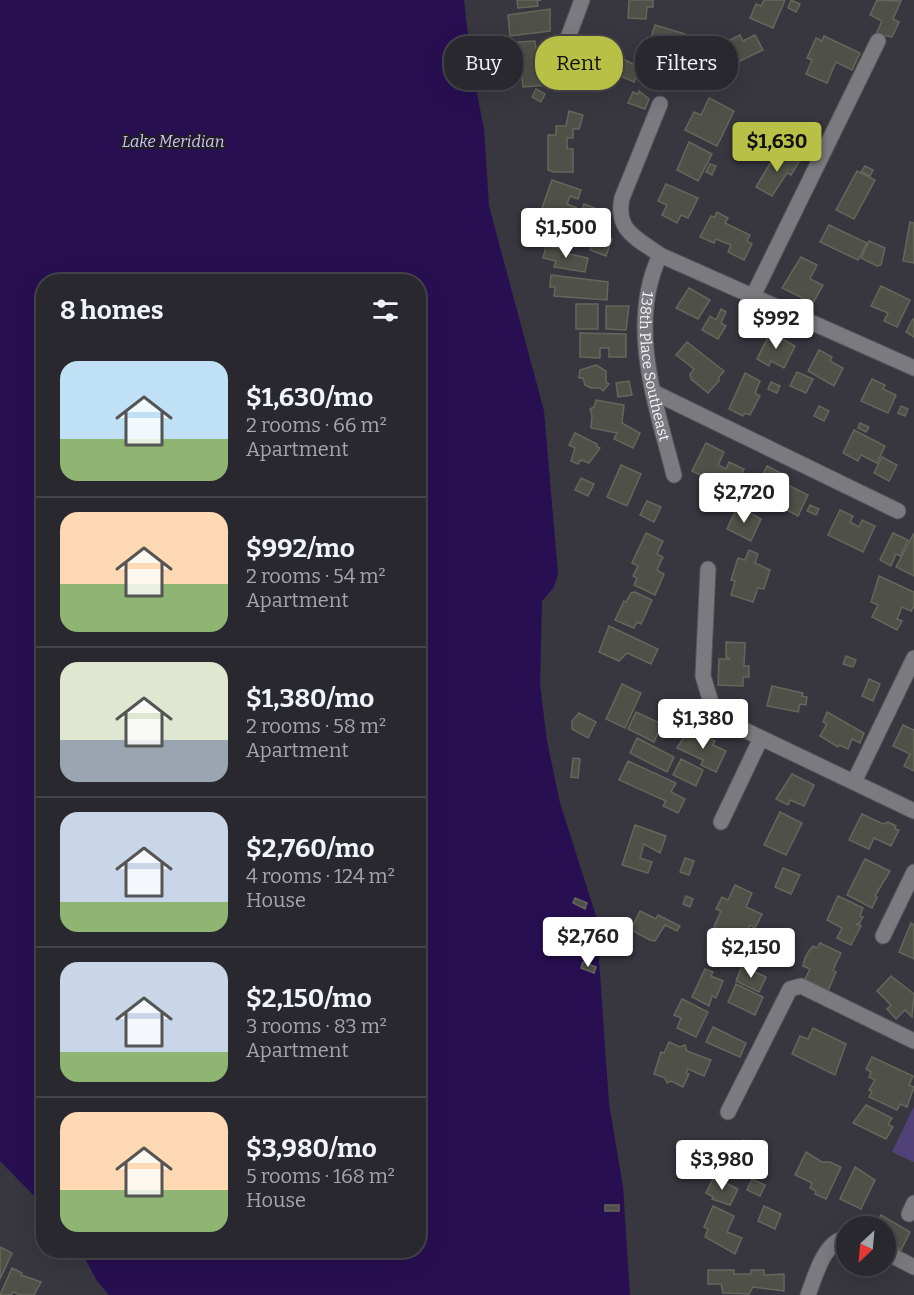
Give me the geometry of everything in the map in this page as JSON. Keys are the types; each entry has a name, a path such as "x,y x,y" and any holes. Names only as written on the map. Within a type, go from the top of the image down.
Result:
{"street":[{"path":"569,36 582,0"},
{"path":"753,296 878,41"},
{"path":"660,104 622,198 619,212 622,223 630,233 660,255 914,368"},
{"name":"138th Place Southeast","path":"660,255 649,278 645,301 649,366 653,392 674,475"},
{"path":"653,392 897,511"},
{"path":"708,569 703,676 712,706 732,724 914,811"},
{"path":"854,782 914,658"},
{"path":"721,822 761,738"},
{"path":"883,936 914,872"},
{"path":"728,1112 782,1000 790,989 801,986 914,1041"},
{"path":"808,1295 817,1270 836,1243"},
{"path":"896,1258 914,1267"}],"shaded area":[{"path":"914,1106 914,1162 913,1162 892,1152"}],"water":[{"name":"Lake Meridian","path":"0,0 464,0 468,36 444,36 444,90 476,90 484,129 489,206 544,411 558,574 554,587 542,601 540,684 547,741 560,803 596,916 609,1104 623,1187 630,1295 109,1295 97,1281 85,1258 426,1258 426,274 36,274 36,1198 0,1161"}],"building":[{"path":"517,0 541,0 537,1 538,6 518,8"},
{"path":"629,0 653,0 653,7 647,7 646,19 628,18"},
{"path":"764,0 785,0 773,28 750,18 756,4 761,6"},
{"path":"791,0 800,4 796,12 788,8"},
{"path":"877,0 901,1 893,19 899,22 892,37 876,34 882,21 870,15"},
{"path":"550,9 550,31 510,36 508,15"},
{"path":"655,25 685,34 684,36 651,36"},
{"path":"740,35 743,41 755,35 763,50 738,62 738,36"},
{"path":"824,36 860,53 852,70 836,62 827,83 806,74 812,60 807,58 816,38 822,41"},
{"path":"535,41 535,86 523,87 523,42"},
{"path":"625,60 635,65 634,82 623,77"},
{"path":"536,90 545,94 541,102 532,97"},
{"path":"639,91 649,99 645,109 628,103 633,92 638,94"},
{"path":"709,98 734,111 717,146 685,130 694,112 701,115"},
{"path":"569,111 583,115 579,129 573,129 573,138 567,138 567,149 573,149 573,172 554,172 548,170 548,135 556,135 556,126 566,126"},
{"path":"689,142 712,154 698,181 677,170"},
{"path":"778,150 799,162 791,175 787,173 772,196 756,187"},
{"path":"710,164 716,166 712,175 706,172"},
{"path":"865,166 873,170 870,176 861,172"},
{"path":"857,171 875,180 854,219 836,210"},
{"path":"552,180 581,190 578,199 570,196 567,204 577,208 573,218 542,208"},
{"path":"666,184 698,198 688,218 681,215 677,223 662,215 667,205 658,201"},
{"path":"584,204 600,210 594,226 578,220"},
{"path":"717,212 728,218 725,223 750,235 747,241 752,244 744,260 728,252 731,245 716,239 714,243 700,237 711,216 715,217"},
{"path":"542,215 566,225 562,241 557,242 536,235"},
{"path":"910,222 914,223 914,263 903,261"},
{"path":"829,225 867,243 858,260 820,242"},
{"path":"595,234 612,239 606,256 590,250"},
{"path":"869,241 885,248 881,265 877,266 861,258"},
{"path":"546,246 570,249 569,254 588,258 585,272 554,267 556,261 543,258"},
{"path":"801,257 817,265 810,279 823,285 813,303 782,288"},
{"path":"551,275 608,282 607,300 554,296 555,287 550,287"},
{"path":"881,286 910,300 897,327 884,321 888,313 871,306"},
{"path":"689,288 710,300 698,319 676,308"},
{"path":"576,304 598,304 598,329 576,329"},
{"path":"606,306 629,306 626,330 606,329"},
{"path":"721,309 726,312 721,323 726,326 718,339 702,330 710,316 716,320"},
{"path":"914,320 914,337 906,332"},
{"path":"772,329 784,335 782,339 795,346 784,368 771,361 769,366 757,359"},
{"path":"580,333 626,334 626,357 609,357 609,348 600,348 600,358 580,357"},
{"path":"687,342 724,371 719,381 708,393 691,379 690,374 694,369 676,355"},
{"path":"819,350 832,357 830,361 843,368 834,386 808,371"},
{"path":"596,365 606,371 606,382 609,384 603,391 600,388 585,385 583,378 579,378 580,370"},
{"path":"797,372 813,379 806,393 790,386"},
{"path":"745,373 760,381 755,393 760,396 750,415 745,413 743,416 729,409"},
{"path":"872,379 885,385 883,389 896,395 888,413 861,401"},
{"path":"629,381 632,395 618,397 616,383"},
{"path":"771,382 780,386 777,393 768,389"},
{"path":"596,400 624,405 622,423 640,433 633,448 614,439 617,433 591,428 590,409 594,407"},
{"path":"819,406 829,411 824,421 814,416"},
{"path":"901,406 908,409 905,416 898,413"},
{"path":"860,423 869,427 866,432 858,428"},
{"path":"854,430 885,446 877,463 861,455 858,461 843,453"},
{"path":"575,433 597,444 596,446 600,448 589,463 581,460 578,464 571,461 575,448 569,445"},
{"path":"706,443 724,452 718,465 726,469 729,462 744,469 737,483 734,482 730,490 692,471"},
{"path":"882,457 897,465 889,481 874,473"},
{"path":"621,465 641,474 627,506 607,497"},
{"path":"767,466 783,474 780,481 808,495 798,516 754,493"},
{"path":"581,478 594,484 588,496 575,490"},
{"path":"647,501 661,507 654,522 640,515"},
{"path":"810,505 819,509 816,515 807,511"},
{"path":"740,507 761,519 751,541 727,529 737,508"},
{"path":"840,510 853,516 850,522 859,527 862,520 875,526 863,552 828,535"},
{"path":"646,533 663,541 657,554 663,557 657,570 664,574 655,595 634,585 637,578 633,576 638,566 632,563"},
{"path":"893,533 908,540 900,556 896,554 891,566 880,560"},
{"path":"914,533 914,576 896,567"},
{"path":"749,550 758,554 755,563 770,570 764,589 758,588 753,602 731,595 735,581 731,580 738,558 745,560"},
{"path":"879,576 914,592 914,606 911,611 902,607 897,619 902,621 897,630 872,617 878,605 871,602"},
{"path":"635,592 652,600 641,624 637,622 634,628 615,620 624,601 626,602 631,593"},
{"path":"609,626 658,649 651,664 627,653 619,661 599,652"},
{"path":"726,642 745,643 744,666 749,666 749,677 743,677 743,686 718,685 719,659 730,659 726,657"},
{"path":"846,656 856,660 853,667 843,664"},
{"path":"869,679 880,684 873,701 862,696"},
{"path":"622,684 641,693 625,728 606,719"},
{"path":"772,686 803,693 802,696 807,697 806,705 800,704 798,712 767,706"},
{"path":"636,712 662,724 654,742 628,729"},
{"path":"827,712 864,733 860,743 852,739 848,749 839,745 838,747 820,736 827,724 823,722"},
{"path":"579,713 596,722 588,738 572,729 572,721"},
{"path":"903,725 914,730 914,771 904,766 910,754 893,746"},
{"path":"689,729 715,741 713,745 726,751 716,772 701,765 703,760 677,748"},
{"path":"637,738 674,757 667,772 630,753"},
{"path":"573,758 580,759 578,778 571,777"},
{"path":"681,759 703,770 696,786 673,775"},
{"path":"628,761 676,783 671,792 685,799 678,813 663,806 666,801 619,780"},
{"path":"792,774 814,785 804,806 790,800 788,805 776,799"},
{"path":"780,812 802,823 786,855 764,845"},
{"path":"862,814 883,824 888,822 896,826 895,829 899,830 891,846 874,838 869,849 849,840"},
{"path":"635,825 666,836 660,853 644,844 640,858 652,862 648,873 622,865"},
{"path":"685,858 694,861 689,875 680,872"},
{"path":"865,859 890,871 875,896 877,897 872,908 847,895"},
{"path":"783,868 800,875 791,894 775,887"},
{"path":"735,885 752,893 746,907 762,914 755,928 750,925 742,943 714,927 721,911 716,909 722,897 728,900"},
{"path":"686,896 693,899 690,907 683,904"},
{"path":"838,896 863,908 860,916 863,917 859,924 856,924 861,926 851,945 837,938 842,928 827,920"},
{"path":"575,898 587,903 585,909 573,903"},
{"path":"640,911 656,919 658,915 680,926 677,931 665,925 655,941 650,940 631,930"},
{"path":"911,923 914,925 914,959 899,952"},
{"path":"820,943 841,953 833,970 836,972 828,991 805,979 810,969 803,966 805,958 813,946 817,948"},
{"path":"583,962 596,967 594,973 581,968"},
{"path":"742,966 766,977 759,992 736,981"},
{"path":"705,969 713,972 711,976 723,981 716,998 712,996 709,1006 692,997"},
{"path":"891,976 914,994 912,1017 905,1010 896,1019 887,1009 891,1005 877,991"},
{"path":"736,984 763,997 755,1015 728,1002"},
{"path":"682,999 708,1012 696,1037 677,1028 681,1018 674,1015"},
{"path":"713,1027 746,1043 740,1057 706,1042"},
{"path":"813,1028 846,1044 835,1075 792,1054 800,1036 808,1039"},
{"path":"669,1042 680,1047 685,1045 687,1051 711,1060 704,1076 688,1069 686,1073 689,1074 683,1087 671,1081 667,1083 665,1078 654,1074 661,1052 664,1053"},
{"path":"872,1057 913,1076 909,1085 914,1087 907,1107 900,1104 897,1110 869,1097 872,1091 869,1090 875,1080 869,1077 871,1072 866,1069"},
{"path":"866,1105 892,1118 888,1124 893,1127 886,1139 853,1123"},
{"path":"743,1140 761,1147 757,1163 754,1162 750,1173 733,1163"},
{"path":"806,1152 822,1162 830,1162 841,1167 826,1199 815,1194 816,1191 810,1188 812,1183 795,1175"},
{"path":"855,1167 875,1180 861,1209 840,1199"},
{"path":"714,1177 738,1189 730,1205 712,1199 713,1197 706,1193"},
{"path":"752,1179 765,1185 760,1196 747,1190"},
{"path":"605,1205 619,1205 619,1211 605,1211"},
{"path":"713,1206 734,1216 727,1232 742,1238 735,1254 705,1237 708,1229 704,1227"},
{"path":"764,1206 781,1214 775,1229 758,1221"},
{"path":"896,1224 910,1232 901,1250 896,1248"},
{"path":"0,1247 12,1253 0,1279"},
{"path":"12,1268 22,1273 21,1275 41,1282 34,1295 20,1295 13,1292 11,1295 0,1295"},
{"path":"708,1270 734,1270 734,1274 751,1274 751,1270 764,1270 764,1275 784,1274 784,1291 753,1287 749,1294 723,1293 721,1284 708,1284"}]}
